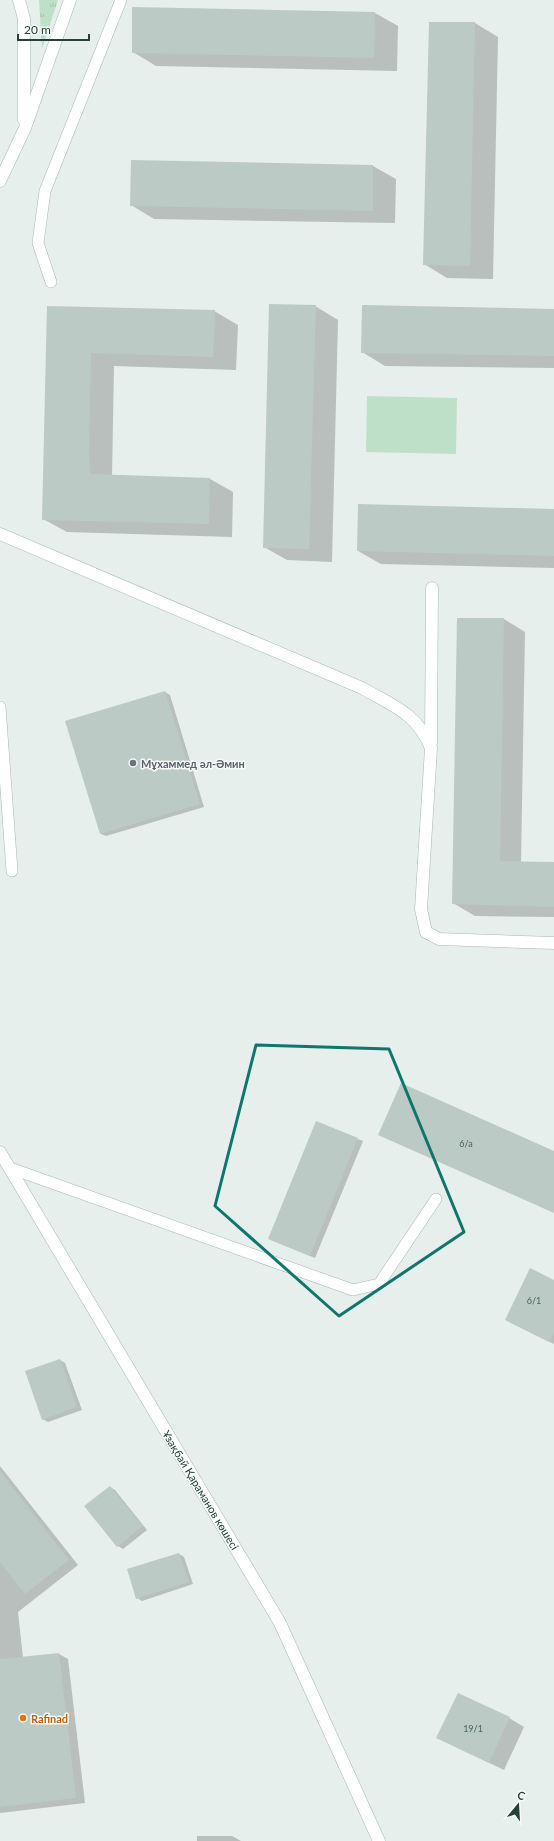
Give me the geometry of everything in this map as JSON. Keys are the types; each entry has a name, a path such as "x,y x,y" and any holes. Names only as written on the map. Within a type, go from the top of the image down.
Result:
{"street":[{"path":"19,0 24,19 25,128"},
{"path":"0,180 25,128 70,0"},
{"path":"0,534 362,688 408,714 424,732 431,748"},
{"path":"432,588 431,748 421,909 426,932 439,939 554,943"},
{"name":"Ұзақбай Қараманов көшесі","path":"0,1152 280,1623 379,1841"}],"lane":[{"path":"51,282 38,243 45,191 121,0"},
{"path":"0,707 12,871"},
{"path":"10,1168 353,1290 379,1284 436,1199"}],"highlighted area":[{"path":"256,1045 389,1049 464,1232 339,1316 215,1206"}],"green space":[{"path":"39,0 58,0 42,49"},
{"path":"367,396 457,398 456,454 366,452"}],"building":[{"path":"132,7 375,12 374,58 132,53"},
{"path":"429,22 475,22 470,266 423,265"},
{"path":"131,160 373,165 373,211 130,206"},
{"path":"269,304 316,305 309,549 263,548"},
{"path":"362,305 554,309 554,356 361,353"},
{"path":"47,306 215,310 213,357 91,353 89,458 91,474 210,478 209,524 42,520"},
{"path":"358,504 554,509 554,556 357,551"},
{"path":"457,618 504,618 500,861 554,862 554,907 452,904"},
{"name":"Мұхаммед әл-Әмин","path":"165,691 200,804 100,834 65,721"},
{"path":"401,1083 554,1151 554,1213 378,1135"},
{"path":"316,1121 358,1138 310,1256 268,1239"},
{"path":"530,1268 554,1280 554,1332 549,1342 505,1320"},
{"path":"60,1359 77,1407 42,1420 25,1371"},
{"path":"0,1471 69,1560 25,1594 0,1562"},
{"path":"110,1486 143,1526 117,1547 84,1506"},
{"path":"179,1553 189,1582 136,1599 127,1569"},
{"path":"59,1653 76,1798 0,1807 0,1659"},
{"path":"458,1693 510,1717 489,1763 436,1738"}],"place":[{"name":"Мұхаммед әл-Әмин","path":"133,763"},
{"name":"Rafinad","path":"23,1718"}]}
